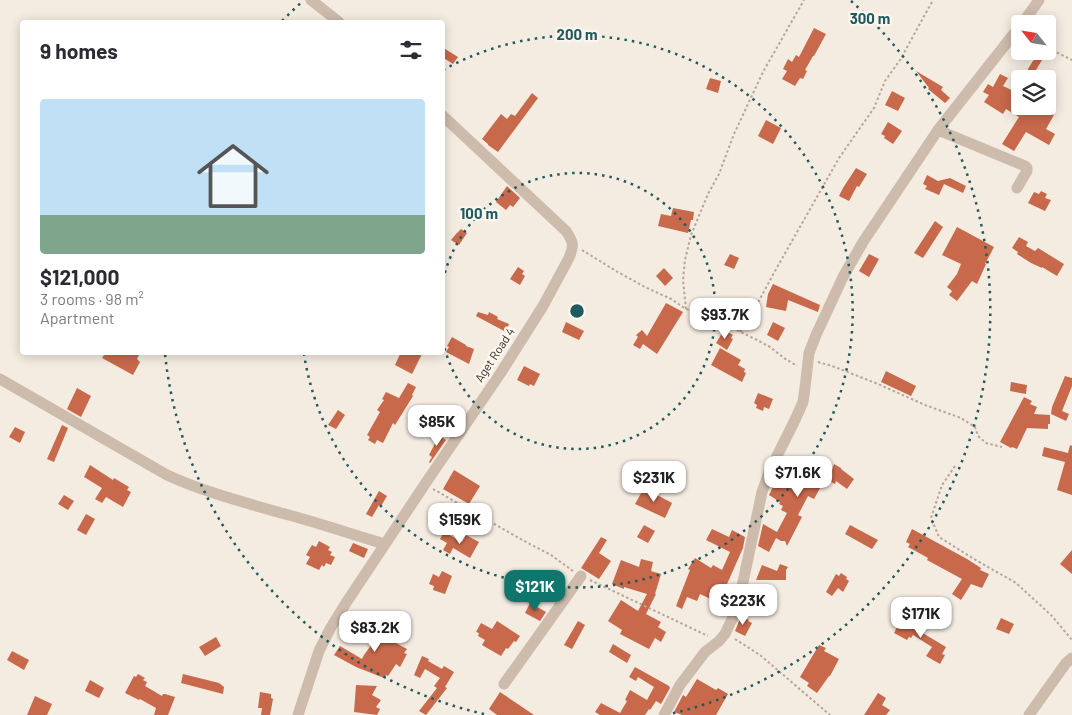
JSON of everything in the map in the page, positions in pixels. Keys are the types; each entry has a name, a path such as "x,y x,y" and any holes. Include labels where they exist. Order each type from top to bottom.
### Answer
{"street":[{"path":"311,0 336,20"},
{"path":"1028,15 1039,0"},
{"path":"664,715 680,686 705,652 722,638 739,601 762,492 770,470 802,402 809,353 844,277 863,242 938,130 1011,38"},
{"path":"445,118 566,232 573,245"},
{"path":"938,130 1025,166 1027,171 1017,188"},
{"name":"Aget Road 4","path":"298,715 319,651 330,629 502,371 538,314 569,258 573,245"},
{"path":"0,380 167,475 188,484 385,544"},
{"path":"504,684 581,576"},
{"path":"1029,715 1066,663 1072,658"}],"path":[{"path":"686,309 685,260 692,235 708,194 719,174 734,134 763,72 804,0"},
{"path":"740,332 748,321 839,158 874,108 885,81 900,60 934,0"},
{"path":"1056,52 1072,60"},
{"path":"573,245 686,309 710,317 770,347 784,358 807,367 816,362 835,366 925,405 961,418 975,428 978,436 986,443 1002,447"},
{"path":"955,466 942,486 930,518 939,536 1016,583 1052,616 1072,640"},
{"path":"425,484 526,542 540,548 581,576 663,616 722,638 743,643 760,655 830,715"}],"building":[{"path":"814,28 826,34 805,70 807,71 803,79 800,78 795,86 782,79 787,71 783,69 788,59 792,62 796,55 799,57"},
{"path":"445,49 458,57 453,64 445,59"},
{"path":"1034,60 1042,60 1036,70 1028,69"},
{"path":"916,71 943,87 941,90 950,98 945,103 928,89"},
{"path":"1000,74 1008,78 1003,86 1011,90 1011,112 1006,109 1003,114 984,102 989,95 983,92 988,84 993,87"},
{"path":"710,78 721,81 718,93 706,89"},
{"path":"892,91 905,98 898,111 885,105"},
{"path":"532,93 538,98 498,152 488,145 482,139 501,114 507,119 511,114 515,116"},
{"path":"1016,115 1054,115 1046,129 1055,134 1049,145 1026,132 1014,151 1002,144 1019,117"},
{"path":"766,120 781,128 773,144 758,136"},
{"path":"888,122 902,131 893,144 881,134"},
{"path":"856,168 867,174 859,187 857,186 849,201 839,196"},
{"path":"927,175 938,181 950,178 966,186 963,193 944,184 939,195 925,189 927,186 923,184"},
{"path":"507,186 520,198 513,207 510,205 506,210 496,202"},
{"path":"1041,191 1047,194 1045,198 1051,200 1045,211 1028,203 1034,192 1039,194"},
{"path":"673,208 694,212 688,233 658,226 661,214 671,216"},
{"path":"935,221 943,227 923,258 914,253"},
{"path":"957,227 994,247 977,284 972,281 957,301 949,295 952,291 947,287 957,274 961,264 942,255"},
{"path":"461,229 467,233 459,245 451,240"},
{"path":"1019,237 1028,242 1026,246 1035,251 1038,248 1064,264 1057,276 1017,254 1018,252 1012,248"},
{"path":"730,254 739,258 734,269 724,265"},
{"path":"869,254 879,259 869,277 859,271"},
{"path":"518,267 524,271 522,274 525,276 520,285 510,279"},
{"path":"664,268 673,278 665,286 656,276"},
{"path":"773,284 820,305 818,312 788,300 786,311 766,307 768,294"},
{"path":"666,303 683,312 657,354 643,344 640,349 633,345 638,337 636,335 642,330 647,336"},
{"path":"478,312 488,315 489,312 498,317 497,319 509,324 506,332 476,316"},
{"path":"566,322 584,331 579,340 562,332"},
{"path":"773,322 785,328 778,341 767,335"},
{"path":"724,330 733,335 727,350 716,343"},
{"path":"452,337 474,349 469,364 446,352"},
{"path":"720,348 741,360 738,365 745,369 744,372 746,373 742,382 711,365"},
{"path":"104,355 139,355 137,359 140,362 133,375 102,358"},
{"path":"400,355 422,355 412,374 395,365"},
{"path":"524,366 540,374 534,386 530,384 529,386 517,380"},
{"path":"886,371 916,386 911,396 881,382"},
{"path":"1065,376 1072,378 1072,386 1062,411 1069,414 1066,421 1051,414"},
{"path":"1011,382 1027,385 1026,394 1010,391"},
{"path":"408,383 416,387 413,396 395,425 393,423 383,443 377,440 375,444 368,440 370,437 367,435 380,412 377,410 384,400 382,399 386,392 399,398"},
{"path":"77,388 91,396 81,417 67,409"},
{"path":"758,393 773,399 769,409 764,407 763,411 756,408 757,405 754,403"},
{"path":"1024,397 1032,401 1030,404 1037,407 1034,414 1050,415 1050,424 1048,424 1048,429 1027,428 1017,449 1011,448 1000,442"},
{"path":"338,410 345,415 336,429 328,425"},
{"path":"62,425 68,428 54,462 47,459"},
{"path":"15,427 25,432 20,443 9,437"},
{"path":"439,436 446,440 430,463 432,457 429,455"},
{"path":"1070,445 1072,446 1072,495 1057,490 1065,462 1042,456 1044,447 1068,453"},
{"path":"817,462 832,470 834,464 854,479 847,489 836,481 835,484 825,479 814,499 808,496 798,515 802,517 787,546 785,541 776,538 769,552 758,546 763,524 777,532 787,513 781,510 783,506 779,504 780,502 769,495 782,464 807,477 813,465 815,466"},
{"path":"90,465 113,480 114,478 129,487 127,490 131,492 123,507 106,497 102,503 95,499 102,488 84,477"},
{"path":"454,470 480,486 469,504 443,489"},
{"path":"644,488 672,503 665,518 635,504"},
{"path":"379,491 387,496 372,517 366,514"},
{"path":"64,495 74,501 68,510 58,504"},
{"path":"86,514 95,519 86,535 77,530"},
{"path":"644,525 655,531 648,543 637,537"},
{"path":"850,525 878,540 872,549 845,534"},
{"path":"712,529 729,537 732,530 745,537 743,548 727,584 729,585 719,603 700,594 697,601 687,597 682,609 676,606 690,570 688,569 695,558 711,568 713,565 722,570 730,552 706,540"},
{"path":"912,529 967,559 981,568 980,570 989,574 982,588 971,584 961,600 952,594 962,579 908,547 910,544 906,542"},
{"path":"444,532 462,542 466,535 479,542 470,558 453,548 450,554 443,550 447,543 440,539"},
{"path":"601,537 607,540 599,553 611,561 599,579 581,568"},
{"path":"319,541 330,547 328,550 332,552 330,555 335,557 331,565 326,563 319,570 306,564 310,557 306,555 312,545 316,547"},
{"path":"353,543 368,549 364,558 349,551"},
{"path":"1072,550 1072,574 1060,564"},
{"path":"641,559 653,562 651,571 661,574 656,594 646,614 661,622 658,627 666,632 661,642 655,638 649,649 620,634 622,630 608,621 621,600 638,611 647,594 624,587 624,589 612,584 621,560 639,567"},
{"path":"780,564 788,567 786,570 786,580 756,580 762,565 777,571"},
{"path":"442,571 452,576 445,594 433,590 434,586 429,584 433,574 439,577"},
{"path":"841,573 849,581 843,592 838,588 832,596 826,592 836,574 839,576"},
{"path":"528,575 540,581 540,585 543,587 537,599 521,591"},
{"path":"530,603 546,612 540,621 525,613"},
{"path":"741,616 752,623 745,636 735,631"},
{"path":"907,616 914,620 912,624 917,627 916,629 946,647 942,654 945,655 940,664 926,656 932,647 913,635 907,640 894,633 901,619 905,621"},
{"path":"353,617 407,649 404,653 407,654 400,667 396,664 388,676 386,675 384,678 356,667 334,655 340,646 362,659 372,644 367,641 370,636 349,624"},
{"path":"1001,618 1014,624 1009,634 996,629"},
{"path":"497,621 520,636 508,649 506,648 501,656 482,645 485,640 478,636 479,633 476,632 481,623 492,629"},
{"path":"578,621 585,625 572,649 564,645"},
{"path":"216,637 221,646 205,656 199,647"},
{"path":"613,644 631,655 627,663 609,652"},
{"path":"819,645 826,648 824,651 839,659 830,676 817,693 807,686 809,683 800,677"},
{"path":"12,651 29,660 24,670 7,660"},
{"path":"422,656 442,669 444,666 454,672 445,687 447,688 426,715 419,711 437,688 434,686 440,678 425,669 420,678 414,675"},
{"path":"635,667 669,686 670,688 661,704 656,701 645,715 600,715 595,712 601,703 620,713 627,701 625,700 630,690 647,700 654,687 638,677 636,681 629,677"},
{"path":"138,674 145,678 143,680 147,682 145,686 162,696 165,694 175,697 168,715 154,715 156,708 125,693 134,676 136,677"},
{"path":"183,674 219,683 224,687 223,694 181,683"},
{"path":"697,679 716,690 718,688 728,694 716,715 682,715 674,712 683,695 686,697"},
{"path":"90,680 104,688 99,698 85,691"},
{"path":"356,685 377,686 372,695 381,700 376,707 380,709 377,715 354,712"},
{"path":"260,692 271,694 273,699 270,715 261,715 262,708 258,708"},
{"path":"500,692 534,715 497,715 489,709"},
{"path":"878,693 886,698 882,705 890,710 886,715 864,715"},
{"path":"35,696 52,704 47,715 27,715"}]}
